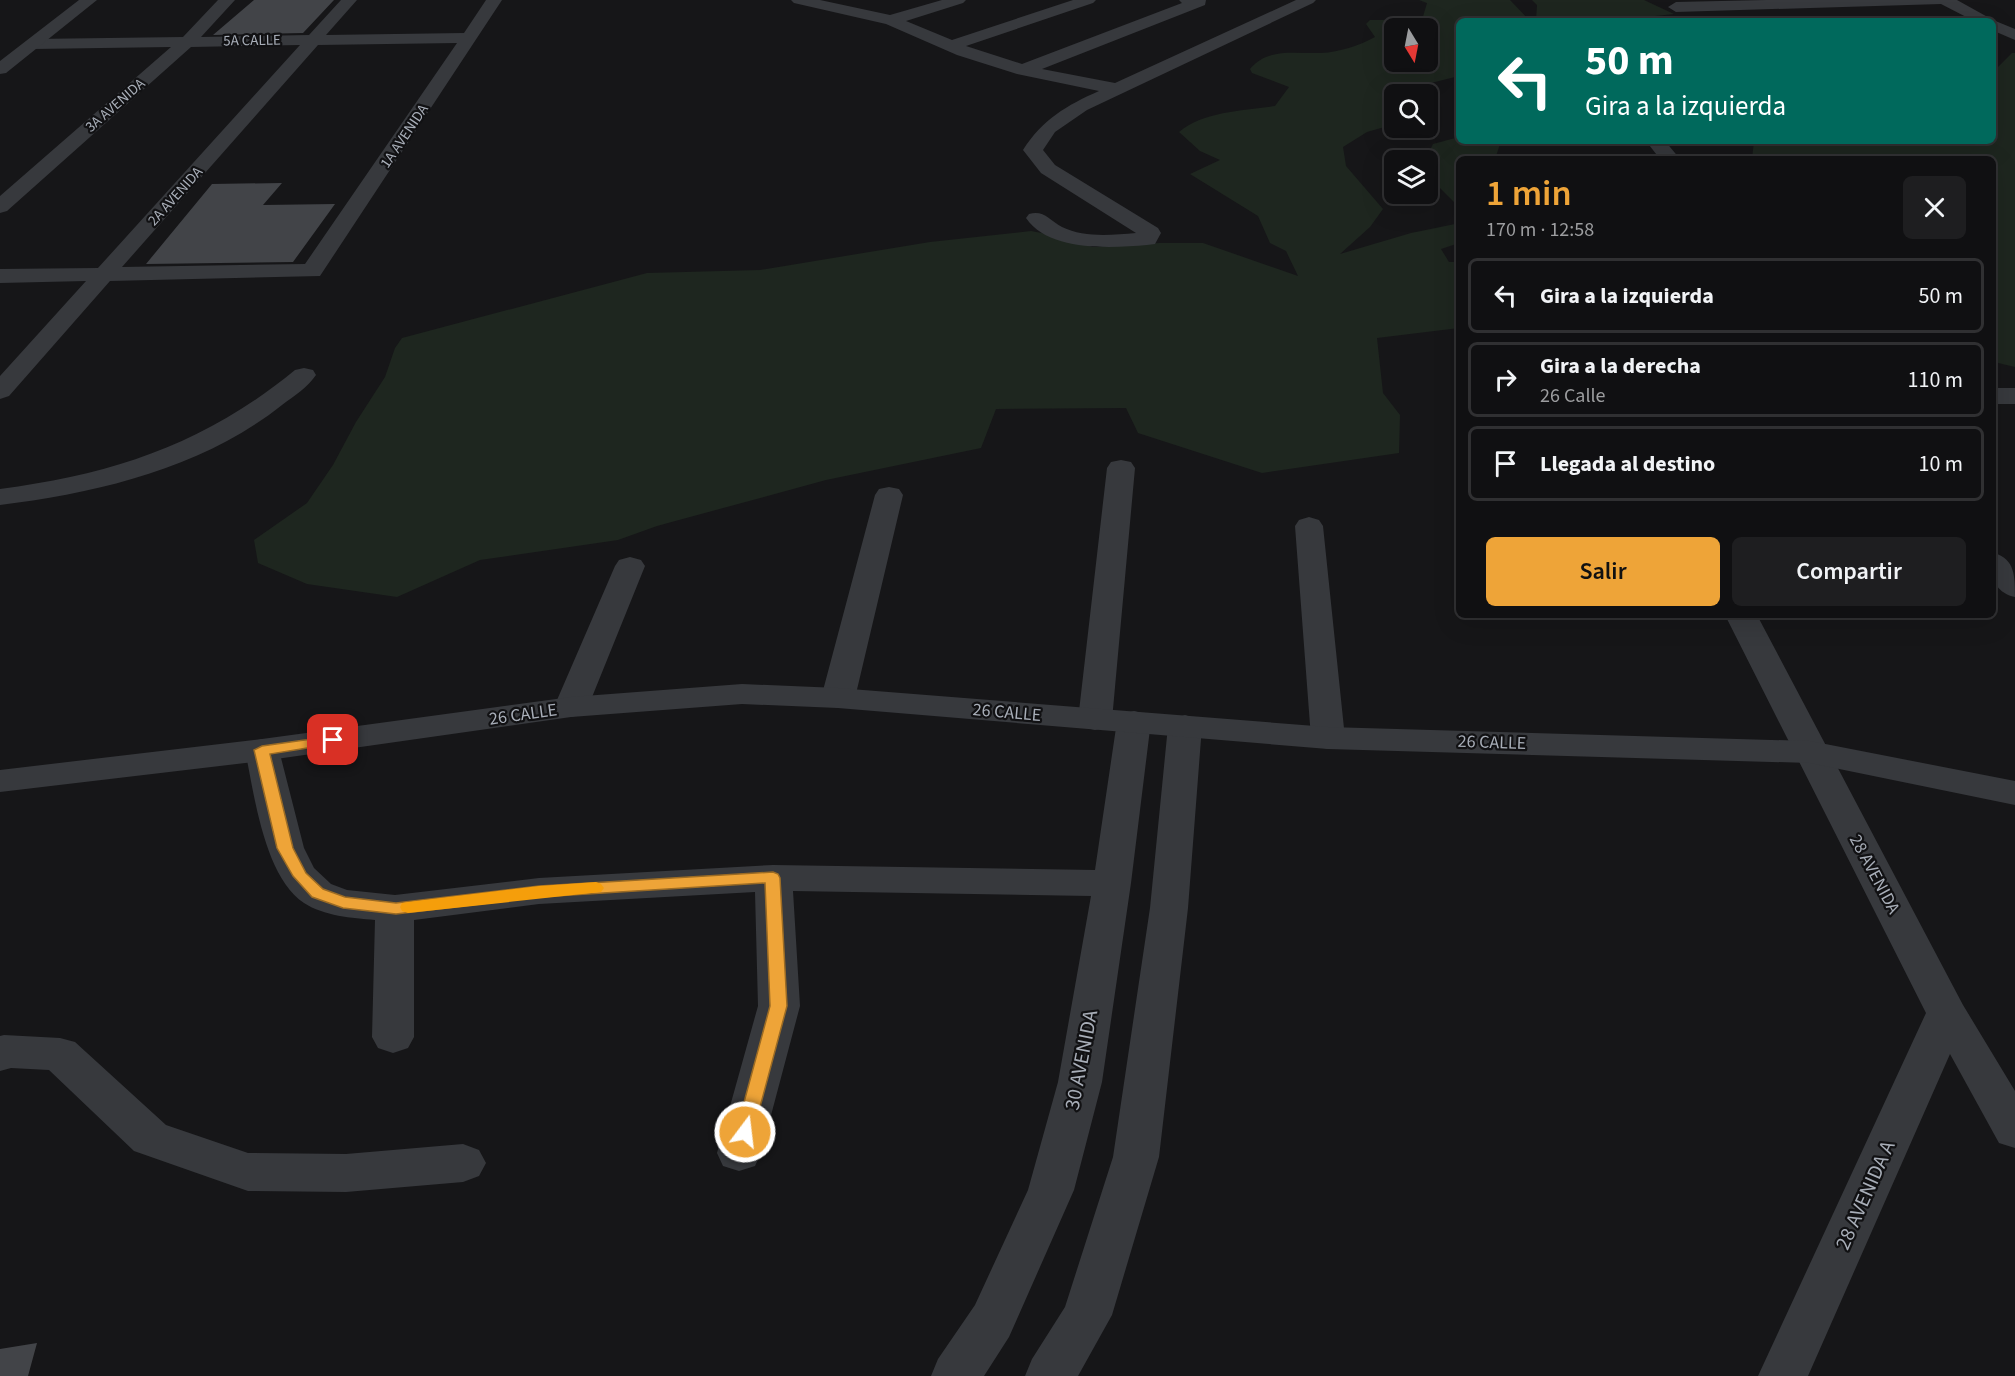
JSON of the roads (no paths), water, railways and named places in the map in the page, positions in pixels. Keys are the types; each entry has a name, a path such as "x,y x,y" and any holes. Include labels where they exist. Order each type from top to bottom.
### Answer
{"street":[{"path":"0,69 89,0"},
{"name":"3A AVENIDA","path":"0,207 188,41 227,0"},
{"name":"2A AVENIDA","path":"0,391 349,0"},
{"name":"1A AVENIDA","path":"104,276 312,272 494,0"},
{"path":"800,0 825,2 891,20 963,51 1023,70 1117,89"},
{"path":"891,20 957,0"},
{"path":"953,45 1088,0"},
{"path":"1023,70 1200,2 1187,0"},
{"path":"1036,218 1055,232 1097,242 1147,239 1150,233 1048,169 1032,150 1039,138 1058,118 1308,0"},
{"path":"1676,7 1940,0"},
{"path":"1945,0 1980,18"},
{"path":"1996,26 2015,35"},
{"name":"5A CALLE","path":"33,44 470,38"},
{"path":"1658,144 1668,156"},
{"path":"0,276 104,276"},
{"path":"0,497 85,483 146,465 208,440 246,419 304,375"},
{"path":"1996,396 2015,396"},
{"name":"30 AVENIDA","path":"956,1376 992,1321 1051,1190 1080,1082 1112,883 1121,468"},
{"path":"838,698 889,495"},
{"path":"1309,526 1328,738"},
{"path":"1996,564 2015,588"},
{"path":"570,707 630,566"},
{"name":"28 AVENIDA","path":"1743,618 1947,1013 2015,1131"},
{"name":"26 CALLE","path":"0,781 262,750 570,707 742,694 838,698 1328,738 1810,752 2015,793"},
{"path":"1050,1376 1087,1315 1136,1157 1169,908 1185,726"},
{"path":"262,750 285,848 300,876 317,893 343,903 396,909 539,891 773,878 1112,883"},
{"path":"740,1153 779,1006 773,878"},
{"path":"393,1037 396,909"},
{"name":"28 AVENIDA A","path":"1783,1376 1947,1013"},
{"path":"0,1055 4,1051 60,1054 150,1138 248,1172 346,1173 464,1163"}]}
